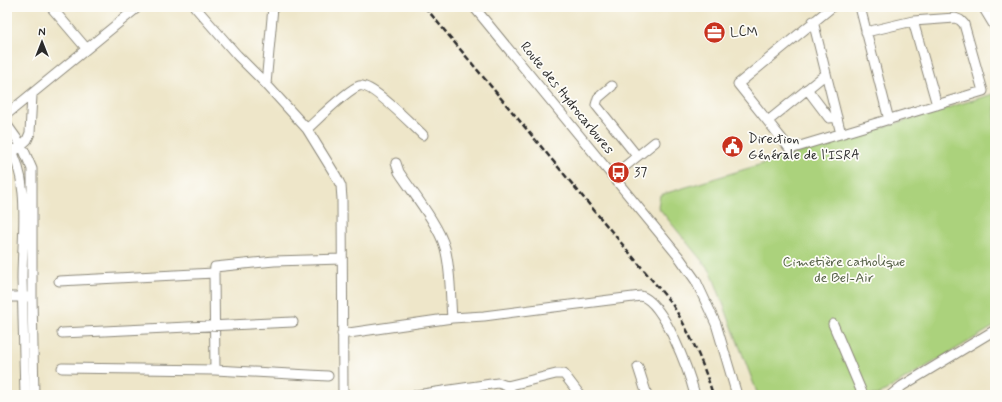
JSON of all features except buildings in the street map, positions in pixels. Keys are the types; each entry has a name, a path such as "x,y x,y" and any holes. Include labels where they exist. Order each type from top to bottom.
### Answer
{"street":[{"path":"51,7 86,48"},
{"path":"7,114 138,7"},
{"path":"195,7 237,55 307,129 341,186 343,395"},
{"path":"266,84 273,7"},
{"name":"Route des Hydrocarbures","path":"474,7 613,176 696,281 716,324 737,395"},
{"path":"832,7 813,21 738,84 790,150 983,91 964,24 960,20 954,18 913,21 866,32"},
{"path":"860,7 889,120"},
{"path":"983,7 995,27"},
{"path":"813,21 841,134"},
{"path":"913,21 937,105"},
{"path":"768,121 826,74"},
{"path":"307,129 334,104 358,86 366,86 423,135"},
{"path":"612,86 598,98 596,105 637,156"},
{"path":"807,89 829,118 837,118"},
{"path":"10,155 28,140 30,133 32,95"},
{"path":"7,125 31,162 34,186 27,297 25,395"},
{"path":"7,141 10,155 19,166 24,188 27,297 34,395"},
{"path":"613,176 655,142"},
{"path":"396,163 399,172 435,227 445,247 449,272 452,318"},
{"path":"215,370 214,269 217,266 342,259"},
{"path":"59,281 214,273"},
{"path":"7,297 27,297"},
{"path":"342,334 452,318 484,316 633,297 645,297 655,305 679,348 695,395"},
{"path":"62,333 293,322"},
{"path":"833,324 862,395"},
{"path":"891,395 902,386 995,330"},
{"path":"638,367 647,395"},
{"path":"62,368 215,370 328,376"},
{"path":"416,395 498,383 507,386 556,374 564,374 580,395"},
{"path":"507,386 513,395"}],"shaded area":[{"path":"7,303 11,303 12,395 7,395"}],"green space":[{"name":"Cimetière catholique de Bel-Air","path":"993,94 995,101 995,326 878,395 758,395 711,272 658,207 660,195"}],"railway":[{"path":"425,7 672,304 696,348 713,395"}],"place":[{"name":"LCM","path":"715,32"},
{"name":"Direction Générale de l'ISRA","path":"732,147"},
{"name":"37","path":"619,172"}]}
